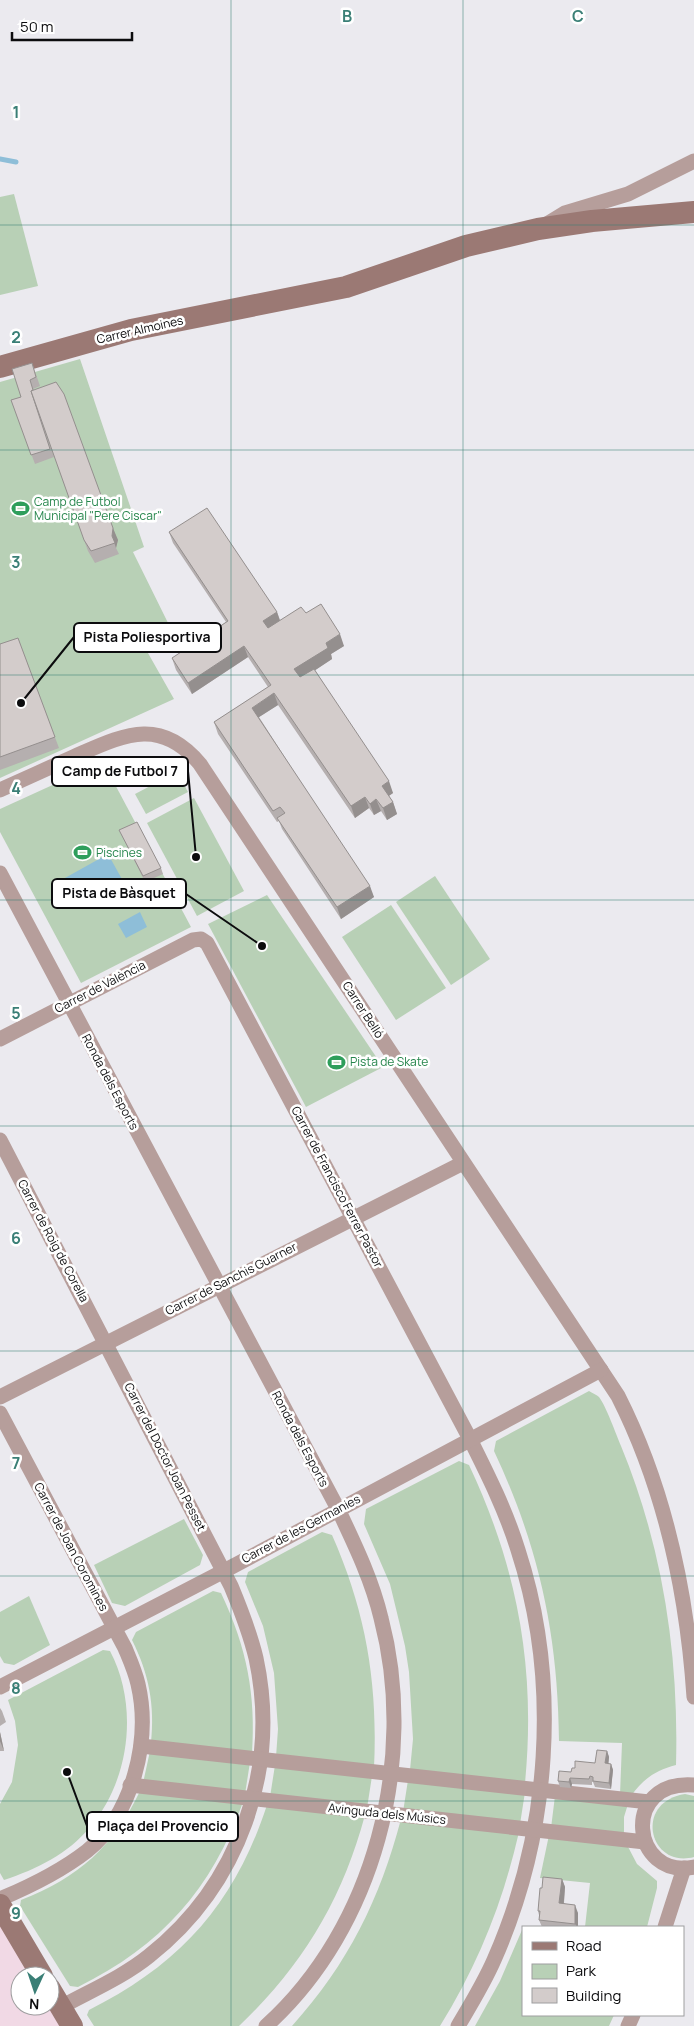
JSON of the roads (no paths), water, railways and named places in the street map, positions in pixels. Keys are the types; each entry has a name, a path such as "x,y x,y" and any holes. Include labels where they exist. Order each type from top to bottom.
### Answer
{"street":[{"path":"538,229 565,213 628,194 694,161"},
{"name":"Carrer Almoines","path":"0,368 132,330 346,287 466,246 538,229 592,221 694,212"},
{"name":"Carrer Belló","path":"0,790 123,736 148,733 163,737 191,754 200,764 618,1396 632,1424 664,1514 685,1604 694,1697"},
{"name":"Ronda dels Esports","path":"0,873 338,1509 367,1572 382,1618 389,1655 394,1711 391,1774 384,1813 368,1870 346,1921 311,1975 293,1998 266,2026"},
{"name":"Carrer de València","path":"0,1038 193,940 200,939"},
{"name":"Carrer de Francisco Ferrer Pastor","path":"200,939 207,944 214,954 470,1439 504,1510 519,1551 532,1600 540,1648 544,1706 544,1749 535,1829 522,1883 494,1959 458,2026"},
{"name":"Carrer de Roig de Corella","path":"0,1140 106,1343"},
{"name":"Carrer de Sanchis Guarner","path":"0,1397 463,1163"},
{"name":"Carrer del Doctor Joan Pesset","path":"61,2007 109,1982 149,1956 185,1924 214,1887 239,1842 253,1799 260,1760 263,1716 256,1657 239,1605 224,1570 106,1343"},
{"name":"Carrer de les Germanies","path":"0,1686 114,1628 601,1370"},
{"name":"Carrer de Joan Coromines","path":"0,1413 134,1669 142,1716 141,1746 130,1785 116,1816 88,1850 42,1881 0,1899"},
{"path":"141,1746 649,1802"},
{"path":"665,1926 689,1868 664,1864 649,1850 644,1842 642,1822 649,1802 662,1790 681,1784 694,1785"},
{"name":"Avinguda dels Músics","path":"130,1785 644,1842"},
{"path":"0,1905 36,1966"}],"water":[{"path":"108,854 123,881 70,909 56,883"},
{"path":"140,912 147,927 126,938 118,924"}],"waterway":[{"path":"0,159 16,162"}],"place":[{"name":"Camp de Futbol Municipal \"Pere Ciscar\"","path":"20,509"},
{"name":"Pista Poliesportiva","path":"21,703"},
{"name":"Piscines","path":"82,853"},
{"name":"Camp de Futbol 7","path":"196,857"},
{"name":"Pista de Bàsquet","path":"262,946"},
{"name":"Pista de Skate","path":"336,1062"},
{"name":"Plaça del Provencio","path":"67,1772"}]}
